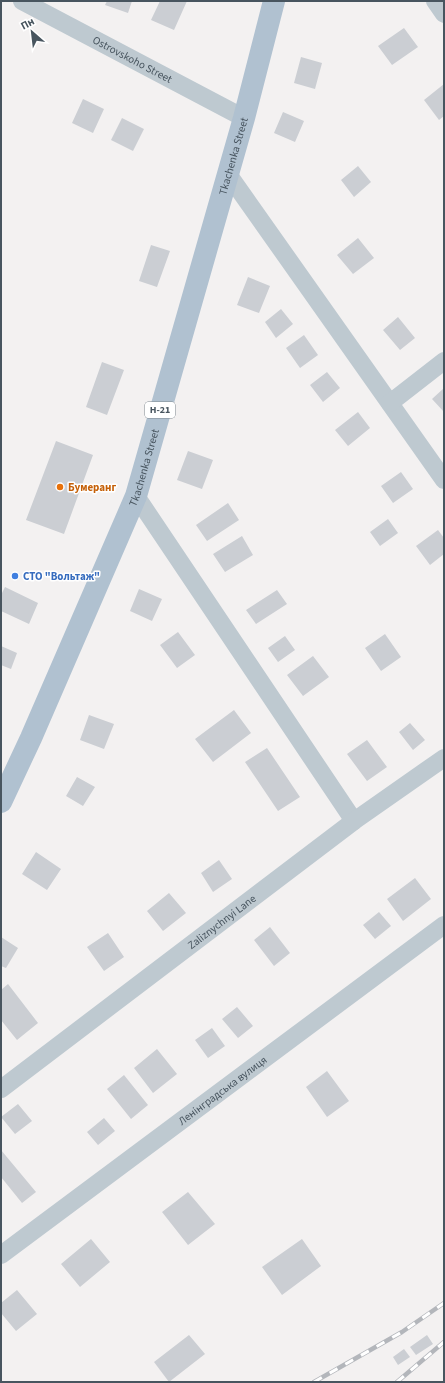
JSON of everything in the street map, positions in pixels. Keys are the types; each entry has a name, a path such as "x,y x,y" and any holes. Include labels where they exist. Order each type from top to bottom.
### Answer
{"main road":[{"name":"Tkachenka Street","path":"1,802 31,738 136,496 244,118 274,1"}],"street":[{"name":"Ostrovskoho Street","path":"22,1 244,118"},
{"path":"435,1 444,14"},
{"path":"228,174 444,480"},
{"path":"390,403 444,361"},
{"path":"136,496 354,821"},
{"name":"Zaliznychnyi Lane","path":"1,1089 354,821 444,758"},
{"name":"Ленінградська вулиця","path":"1,1255 444,925"}],"building":[{"path":"107,1 132,1 128,13 105,5"},
{"path":"160,1 187,1 174,30 151,20"},
{"path":"404,28 418,47 392,65 378,46"},
{"path":"301,57 322,63 315,89 294,83"},
{"path":"444,84 444,116 439,120 424,100"},
{"path":"83,99 104,109 93,133 72,123"},
{"path":"283,112 304,121 295,142 274,133"},
{"path":"122,118 144,129 133,151 111,140"},
{"path":"358,166 371,182 354,197 341,180"},
{"path":"358,238 374,258 353,274 337,255"},
{"path":"151,245 170,251 157,287 139,281"},
{"path":"248,277 270,286 259,313 237,305"},
{"path":"281,309 293,324 276,338 265,322"},
{"path":"398,317 415,338 400,350 383,330"},
{"path":"304,335 318,355 300,368 286,348"},
{"path":"102,362 124,370 107,415 86,407"},
{"path":"327,372 340,388 323,402 310,385"},
{"path":"444,388 444,412 432,399"},
{"path":"358,412 370,428 348,446 335,430"},
{"name":"Бумеранг","path":"56,441 93,455 64,534 26,520"},
{"path":"188,451 213,460 202,489 177,480"},
{"path":"401,472 413,489 393,503 381,486"},
{"path":"228,503 239,520 207,541 196,525"},
{"path":"388,519 398,533 380,546 370,532"},
{"path":"438,530 444,538 444,554 430,565 416,546"},
{"path":"242,536 253,555 225,572 213,554"},
{"path":"5,587 38,603 29,624 1,611 1,595"},
{"path":"139,589 162,599 152,621 130,611"},
{"path":"277,590 287,604 256,624 246,610"},
{"path":"178,632 195,655 177,668 160,645"},
{"path":"385,634 401,657 381,671 365,648"},
{"path":"285,636 295,650 278,662 268,648"},
{"path":"1,646 17,653 11,669 1,665"},
{"path":"313,656 329,677 303,696 287,675"},
{"path":"234,710 251,733 213,762 195,739"},
{"path":"89,715 114,724 104,749 80,740"},
{"path":"410,723 425,740 413,750 399,732"},
{"path":"367,740 387,767 367,781 347,754"},
{"path":"267,748 300,797 278,811 245,762"},
{"path":"77,777 95,787 83,806 66,796"},
{"path":"36,852 61,869 47,890 22,874"},
{"path":"219,860 232,879 213,892 201,873"},
{"path":"415,878 431,899 403,921 387,899"},
{"path":"169,893 186,913 163,931 147,911"},
{"path":"379,912 391,926 375,939 363,925"},
{"path":"270,927 290,953 274,966 254,940"},
{"path":"108,933 124,957 104,971 87,947"},
{"path":"1,937 18,948 6,968 1,966"},
{"path":"8,984 38,1023 17,1040 1,1020 1,990"},
{"path":"237,1007 253,1026 238,1038 222,1019"},
{"path":"212,1028 225,1046 208,1058 195,1040"},
{"path":"157,1049 177,1074 153,1093 134,1068"},
{"path":"327,1071 349,1101 327,1117 306,1087"},
{"path":"124,1075 148,1105 131,1119 107,1089"},
{"path":"18,1104 32,1121 15,1134 1,1117"},
{"path":"104,1118 115,1131 98,1145 87,1132"},
{"path":"1,1150 36,1192 22,1203 1,1177"},
{"path":"188,1192 215,1224 188,1245 162,1212"},
{"path":"91,1239 110,1262 80,1287 61,1264"},
{"path":"302,1239 321,1266 282,1295 262,1267"},
{"path":"17,1290 37,1314 16,1331 1,1313 1,1303"},
{"path":"189,1335 205,1354 169,1382 154,1362"},
{"path":"427,1335 433,1344 416,1355 410,1347"},
{"path":"404,1349 410,1357 398,1365 393,1357"}],"railway":[{"path":"314,1382 402,1332 444,1303"},
{"path":"397,1382 444,1342"}],"place":[{"name":"Бумеранг","path":"60,487"},
{"name":"СТО \"Вольтаж\"","path":"15,576"}]}
